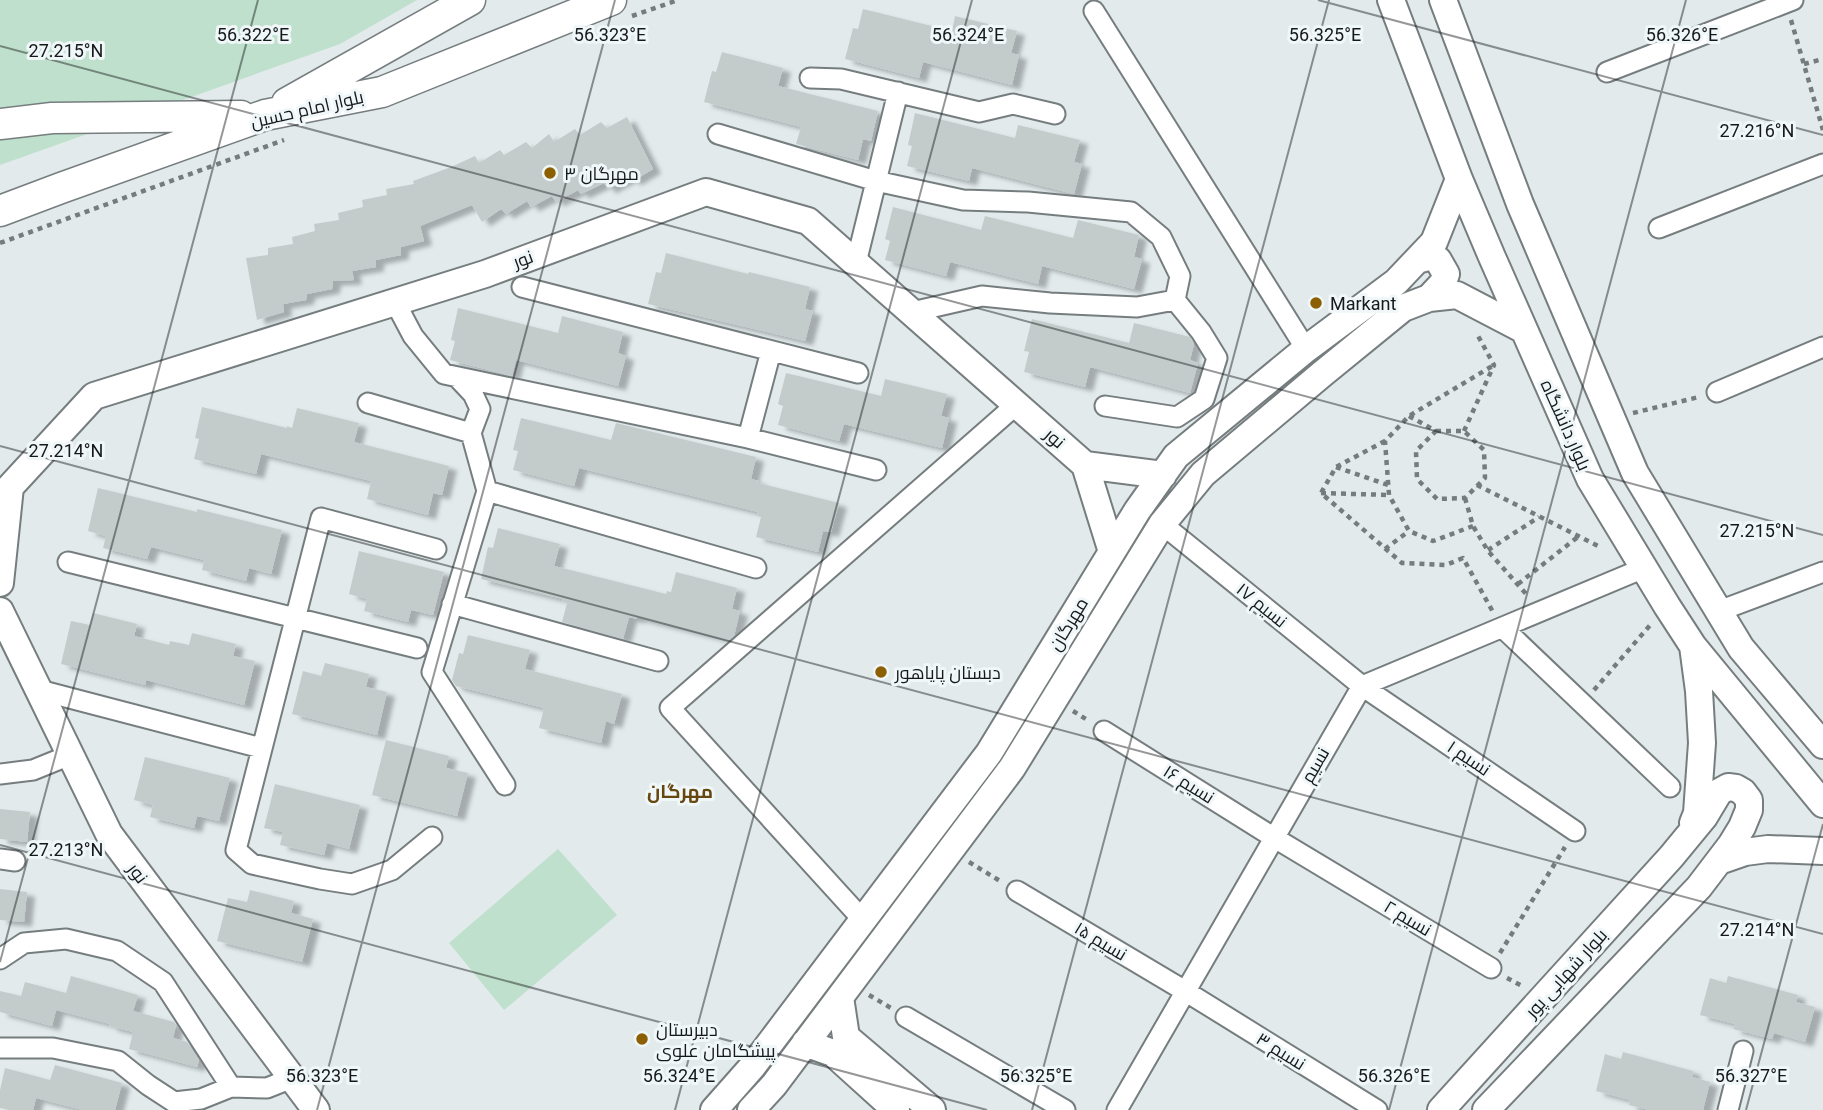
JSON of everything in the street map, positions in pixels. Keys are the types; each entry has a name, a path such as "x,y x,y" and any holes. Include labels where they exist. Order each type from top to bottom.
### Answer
{"main road":[{"path":"0,124 52,118 265,115 470,0"},
{"name":"بلوار امام حسین","path":"0,211 265,115 382,92 611,0"}],"street":[{"name":"بلوار دانشگاه","path":"1391,0 1459,179 1590,479 1693,646 1823,803"},
{"path":"1443,0 1520,204 1635,473 1741,648 1823,745"},
{"path":"1606,72 1789,1"},
{"path":"1094,11 1306,349"},
{"path":"810,78 841,79 979,112 1013,104 1055,114"},
{"path":"856,263 898,92"},
{"path":"718,134 876,181 963,200 1028,202 1130,212 1161,237 1180,276 1175,300"},
{"path":"1659,228 1823,164"},
{"name":"مهرگان","path":"714,1110 752,1067 989,752 1112,552 1176,456 1306,349 1396,282 1434,242 1459,179"},
{"name":"نور","path":"0,583 10,488 94,396 485,274 706,192 808,221 1085,465"},
{"path":"1417,260 1429,257 1438,260 1446,274 1443,283 1429,298"},
{"path":"522,287 858,373"},
{"name":"مهرگان","path":"751,1110 774,1085 1012,768 1162,524 1203,474 1403,308 1429,298 1457,295 1524,330"},
{"path":"912,312 982,296 1050,303 1137,307 1175,300"},
{"path":"1105,406 1177,417 1204,398 1217,358 1201,332 1175,300"},
{"path":"395,302 413,336 443,374 748,438 876,470"},
{"path":"1535,355 1578,340"},
{"path":"1717,392 1823,347"},
{"path":"748,438 771,351"},
{"path":"457,377 473,394 480,409 471,433 487,491 432,672 505,785"},
{"path":"368,404 471,433"},
{"path":"863,920 670,708 1017,404"},
{"path":"1112,552 1085,465 1163,475"},
{"path":"487,491 756,568"},
{"path":"432,836 392,870 352,884 252,864 236,850 321,518 436,549"},
{"name":"نسیم ۱۷","path":"1162,524 1362,686"},
{"path":"68,562 417,648"},
{"path":"1362,686 1644,568"},
{"path":"1719,611 1823,572"},
{"path":"452,604 658,661"},
{"name":"نور","path":"0,611 109,834 315,1110"},
{"path":"1503,628 1670,787"},
{"path":"1064,631 1087,645"},
{"path":"1689,835 1697,813 1702,743 1693,646"},
{"name":"نسیم ۱","path":"1362,686 1575,831"},
{"name":"نسیم","path":"1117,1110 1362,686"},
{"path":"39,691 261,748"},
{"name":"نسیم ۱۶","path":"1104,731 1273,837"},
{"path":"0,774 33,770 70,755"},
{"name":"بلوار شهابی پور","path":"1441,1110 1671,857 1704,817 1719,792 1728,787 1744,792 1749,800 1749,810 1731,845 1699,887 1486,1110"},
{"name":"نسیم ۲","path":"1273,837 1491,968"},
{"path":"1718,861 1745,852 1768,849 1823,851"},
{"name":"نسیم ۱۵","path":"1017,891 1185,991"},
{"path":"0,959 23,943 66,939 117,951 163,982 231,1087"},
{"path":"845,990 846,1037 932,1110"},
{"name":"نسیم ۳","path":"1185,991 1377,1110"},
{"path":"906,1017 1065,1110"},
{"path":"805,1043 833,1054 896,1110"},
{"path":"0,1048 53,1048 118,1061 174,1102 201,1099 231,1087 267,1088 292,1079"},
{"path":"1728,1110 1743,1051"}],"path":[{"path":"1789,1 1823,130"},
{"path":"1804,64 1823,59"},
{"path":"1475,330 1494,365"},
{"path":"1321,493 1336,467 1385,441 1409,416 1494,365"},
{"path":"1464,431 1494,365"},
{"path":"1612,419 1717,392"},
{"path":"1409,416 1436,431 1464,431 1484,450 1485,478 1465,498 1437,499 1417,479 1416,451 1436,431"},
{"path":"1385,441 1389,495 1409,531 1433,541 1473,526"},
{"path":"1336,467 1388,485"},
{"path":"1478,485 1644,568"},
{"path":"1321,493 1389,495"},
{"path":"1321,493 1402,563 1446,565 1463,558 1503,628"},
{"path":"1465,498 1473,526 1488,551 1542,611"},
{"path":"1488,551 1540,517"},
{"path":"1385,549 1409,531"},
{"path":"1518,584 1579,536"},
{"path":"1583,704 1667,606"},
{"path":"1055,699 1104,731"},
{"path":"1542,999 1491,968 1575,831"},
{"path":"950,851 1017,891"},
{"path":"845,990 906,1017"}],"green space":[{"path":"0,0 417,0 340,44 0,165"},
{"path":"558,849 617,915 504,1010 449,943"}],"building":[{"path":"863,9 952,31 955,16 1017,31 1011,53 1019,55 1012,85 923,62 919,78 845,59 853,28 858,29"},
{"path":"722,52 783,68 778,86 878,111 871,141 863,139 858,160 796,144 801,127 704,102 712,71 716,72"},
{"path":"915,113 1015,138 1018,125 1080,140 1074,162 1082,164 1074,194 972,168 969,181 907,166 912,146 908,145"},
{"path":"627,117 653,169 633,181 630,177 608,189 604,183 581,194 578,190 556,202 552,196 531,207 527,201 506,214 501,209 482,222 472,205 420,226 424,241 401,247 401,255 376,260 376,267 352,271 354,280 333,281 332,289 307,294 306,300 283,304 284,312 257,320 246,258 268,255 268,248 293,244 292,237 315,231 314,224 339,220 338,213 363,207 362,200 387,195 386,189 414,184 413,181 475,156 479,163 500,150 504,155 526,142 532,148 549,134 554,142 575,129 580,135 601,122 607,128"},
{"path":"893,207 981,230 985,216 1073,238 1078,220 1139,235 1134,257 1142,259 1134,289 1042,266 1038,284 950,262 946,276 885,260 890,241 885,239"},
{"path":"666,253 810,287 805,309 813,311 805,341 648,304 656,272 661,273"},
{"path":"458,308 558,333 562,316 623,332 618,353 626,356 618,386 516,360 512,376 450,360"},
{"path":"1032,319 1129,343 1134,323 1190,337 1194,344 1190,360 1198,363 1190,393 1090,367 1085,387 1024,372 1029,352 1024,351"},
{"path":"786,373 881,396 885,379 947,394 941,416 949,418 942,448 844,424 839,441 778,425 783,406 778,404"},
{"path":"202,407 287,428 292,428 297,408 359,423 354,442 449,466 442,495 433,493 428,515 367,499 371,481 261,454 256,474 194,459 199,439 195,438"},
{"path":"521,418 611,440 616,423 756,457 751,479 759,481 758,483 839,503 831,532 823,531 818,552 756,537 761,517 757,516 758,512 579,468 574,486 513,470 518,451 513,450"},
{"path":"98,488 282,530 271,574 249,568 246,581 202,570 204,560 151,547 147,559 103,548 106,536 88,531"},
{"path":"498,528 560,544 554,566 666,594 667,591 671,592 676,572 737,588 732,609 740,611 734,636 729,640 629,617 623,639 562,622 567,603 562,602 563,599 481,579 488,547 493,548"},
{"path":"359,551 444,572 433,615 411,610 408,622 364,611 367,599 349,594"},
{"path":"93,613 137,624 134,636 169,645 170,641 189,645 192,633 236,644 233,656 255,661 244,705 146,680 145,685 61,664 71,621 90,625"},
{"path":"468,635 530,650 525,669 622,694 614,724 606,721 601,743 539,728 544,708 456,686 452,680 459,653 463,654"},
{"path":"325,663 369,674 366,687 387,692 377,735 292,714 303,671 321,676"},
{"path":"386,740 449,756 446,768 468,773 457,816 372,795"},
{"path":"145,757 230,778 219,821 197,816 194,828 150,817 153,805 134,800"},
{"path":"275,784 360,805 349,849 327,843 324,855 280,845 283,832 264,828"},
{"path":"0,809 30,812 27,842 0,839"},
{"path":"0,889 27,892 24,922 0,920"},
{"path":"250,890 294,901 291,913 313,919 302,962 217,941 228,898 247,902"},
{"path":"71,976 138,995 133,1011 174,1022 176,1025 173,1038 187,1042 199,1060 197,1067 129,1049 133,1032 109,1026 110,1024 56,1010 52,1026 0,1012 0,991 21,996 25,982 66,993"},
{"path":"1728,976 1798,995 1796,1002 1815,1007 1805,1042 1774,1033 1772,1039 1733,1029 1735,1024 1700,1015 1710,978 1726,983"},
{"path":"1623,1052 1693,1071 1692,1077 1710,1082 1703,1110 1649,1110 1629,1105 1630,1100 1596,1091 1605,1054 1621,1059"},
{"path":"55,1065 122,1083 115,1110 83,1110 36,1098 33,1110 0,1108 0,1090 5,1068 50,1080"}],"place":[{"name":"مهرگان ۳","path":"550,173"},
{"name":"Markant","path":"1316,303"},
{"name":"دبستان پایاهور","path":"881,672"},
{"name":"دبیرستان پیشگامان علوی","path":"642,1039"}],"district":[{"name":"مهرگان","path":"680,791"}]}
